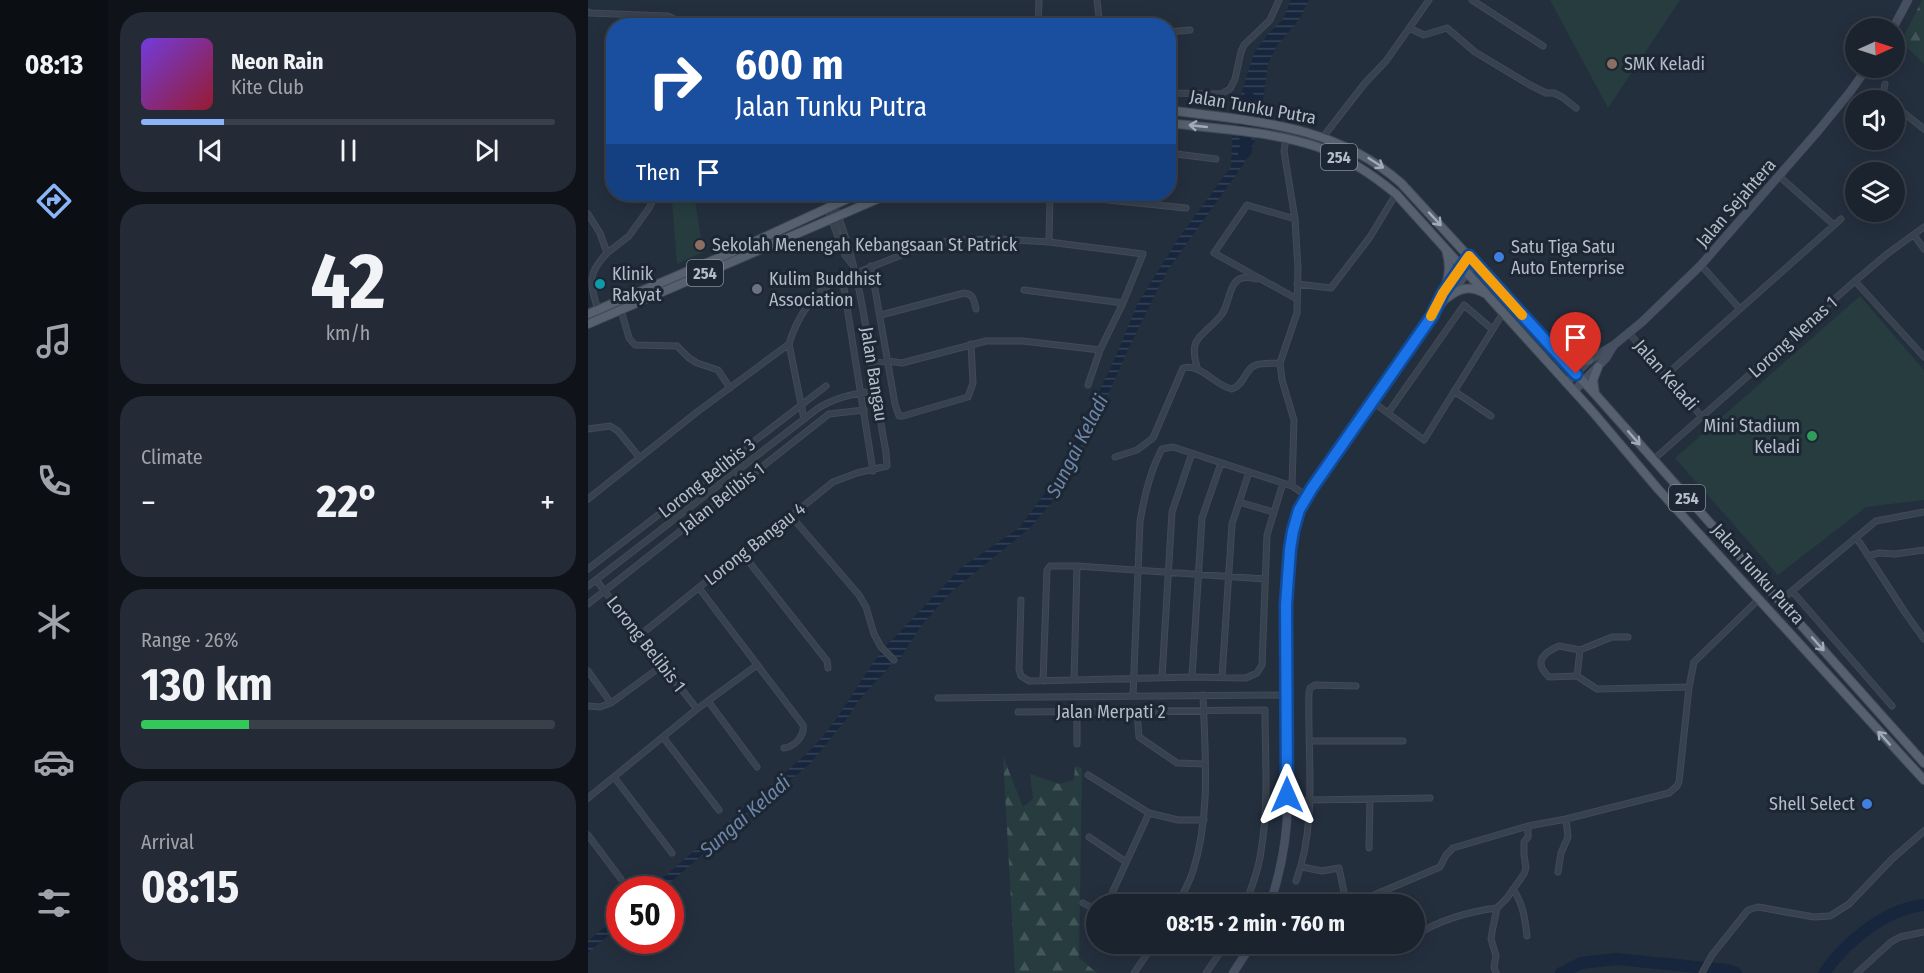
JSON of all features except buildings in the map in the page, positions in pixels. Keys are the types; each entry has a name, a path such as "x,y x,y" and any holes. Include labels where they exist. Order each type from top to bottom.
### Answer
{"main road":[{"path":"1898,18 1908,0"},
{"name":"Jalan Sejahtera","path":"1566,383 1590,360 1629,333 1701,265 1779,176 1860,78"},
{"name":"Jalan Tunku Putra","path":"1176,111 1263,122 1296,129 1323,137 1365,156 1388,171 1595,394 1924,763"},
{"name":"Jalan Tunku Putra","path":"1176,124 1260,134 1318,147 1376,177 1396,194 1574,391 1658,489 1924,780"},
{"name":"254","path":"588,314 730,253 842,201"},
{"name":"254","path":"588,324 872,201"},
{"path":"1436,237 1446,251 1450,267 1445,295"},
{"path":"1273,894 1285,842 1287,802 1286,605 1290,549 1299,510 1445,295 1472,260"},
{"path":"1445,295 1466,288 1477,289 1486,294"},
{"name":"Jalan Sejahtera","path":"1574,391 1598,367 1614,345"},
{"path":"1558,354 1569,362 1583,363 1590,360"},
{"path":"1595,394 1593,380 1598,367"},
{"path":"1757,596 1770,601 1780,601 1779,612 1783,625"},
{"path":"1233,973 1245,954"}],"street":[{"path":"1038,18 1039,0"},
{"path":"1096,0 1099,18"},
{"path":"1176,93 1221,94 1230,89 1244,45 1270,20 1279,0"},
{"path":"1323,137 1386,60 1429,0"},
{"path":"1472,0 1543,46"},
{"path":"588,12 672,18"},
{"path":"1409,28 1424,35 1447,28 1476,52 1530,85 1546,93 1554,93 1562,97 1576,108"},
{"path":"1176,31 1190,30"},
{"path":"1884,90 1885,84"},
{"path":"1905,114 1924,129"},
{"path":"1286,139 1284,151 1295,219 1298,284 1297,313 1280,363 1282,380 1294,420 1292,486"},
{"path":"1176,154 1216,159"},
{"path":"1779,176 1834,225"},
{"path":"1298,284 1331,288 1370,237 1396,194"},
{"path":"598,310 589,279 589,270 593,263 629,236 652,201"},
{"path":"1050,201 1050,242"},
{"path":"1123,201 1186,207"},
{"path":"1295,219 1247,205 1214,253 1297,299"},
{"path":"831,206 839,229"},
{"path":"839,229 848,211"},
{"path":"588,214 600,233 607,253"},
{"path":"1666,375 1841,219"},
{"path":"822,223 839,229"},
{"name":"Lorong Nenas 1","path":"1653,460 1887,254 1924,227"},
{"name":"Jalan Bangau","path":"839,229 845,255 856,273 888,464 876,470"},
{"path":"1914,235 1923,245"},
{"path":"856,273 919,248 953,240 998,239 1050,242 1143,254 1124,303 1100,350 1089,385"},
{"path":"1701,265 1740,309"},
{"path":"871,266 899,416 968,397 973,383 971,344"},
{"path":"1198,370 1195,354 1197,339 1223,312 1236,282 1243,278 1258,279"},
{"path":"804,419 789,344 792,332 812,300 831,283 839,280 843,282 876,470"},
{"path":"1856,281 1924,357"},
{"path":"1024,290 1124,303"},
{"path":"881,315 964,293 969,293 974,298 976,309"},
{"path":"1388,413 1464,305 1492,329"},
{"path":"621,310 629,338 635,345 677,346 688,358 718,369 730,388"},
{"path":"1373,402 1424,440 1503,313"},
{"name":"Jalan Keladi","path":"1629,333 1702,417"},
{"path":"872,363 888,361 902,363 986,341 1023,341 1100,350"},
{"path":"588,499 639,457 789,344"},
{"path":"1116,457 1137,450 1153,438 1183,368 1195,354"},
{"path":"1183,368 1198,370 1232,389 1239,385 1252,367 1258,364 1280,363"},
{"name":"Lorong Belibis 3","path":"588,569 826,386"},
{"path":"1454,390 1491,416"},
{"path":"588,586 825,403 861,392 876,391"},
{"name":"Jalan Belibis 1","path":"588,604 829,414 864,410"},
{"path":"588,429 610,426 618,431 639,457"},
{"path":"1133,696 1140,522 1143,503 1156,460 1162,449 1173,447 1192,453 1292,486 1307,496"},
{"path":"1162,677 1172,512 1192,453"},
{"path":"1192,677 1202,518 1221,463"},
{"name":"Lorong Bangau 4","path":"639,636 838,479 876,470"},
{"path":"1222,678 1232,524 1250,472"},
{"path":"1021,600 1019,669 1021,676 1029,681 1162,677 1246,678 1257,673 1262,665 1267,535 1282,483"},
{"path":"1239,502 1273,512"},
{"path":"1780,601 1876,520 1924,512"},
{"path":"791,516 859,595 866,608 874,634 881,647 894,660"},
{"path":"1856,537 1924,639"},
{"path":"1868,556 1879,552 1895,554 1924,550"},
{"path":"742,553 828,661 828,668"},
{"path":"1043,681 1047,570 1054,565 1265,579"},
{"path":"1074,680 1077,566"},
{"name":"Lorong Belibis 1","path":"596,580 697,709"},
{"path":"699,588 803,725 804,733 801,737 789,747 784,748"},
{"path":"1792,591 1892,706"},
{"path":"1302,867 1323,871 1339,867 1345,897 1348,900 1360,900 1440,867 1446,855 1453,848 1528,826 1566,819 1669,793 1677,786 1694,662 1757,596"},
{"path":"1628,637 1612,637 1580,650 1559,646 1542,657 1540,662 1542,670 1549,677 1578,676 1597,689 1689,687"},
{"path":"1578,676 1580,650"},
{"name":"Lorong Belibis 1","path":"588,798 697,709 757,664"},
{"path":"588,705 600,707 611,703 663,665"},
{"path":"588,671 611,703"},
{"path":"1296,881 1302,867 1310,800 1308,704 1310,688 1315,685 1356,686"},
{"path":"938,698 1286,694"},
{"path":"1182,894 1192,873 1204,820 1206,793 1203,695"},
{"path":"708,701 757,767"},
{"name":"Jalan Merpati 2","path":"1018,712 1265,710 1262,851 1249,894"},
{"path":"1077,712 1077,744"},
{"path":"1137,712 1139,736 1177,763 1205,764"},
{"path":"663,737 719,810"},
{"path":"1309,741 1403,741"},
{"path":"1088,775 1149,813 1178,820 1204,820"},
{"path":"614,777 672,854"},
{"path":"1287,802 1430,798"},
{"path":"1369,848 1370,800"},
{"path":"1112,894 1149,813"},
{"path":"1558,872 1561,853 1568,837 1566,819"},
{"path":"1496,973 1494,967 1496,956 1491,939 1497,908 1524,874 1526,868 1524,842 1528,837 1528,826"},
{"path":"1702,973 1712,956 1748,910 1758,907 1814,917 1837,913 1924,831"},
{"path":"588,835 619,876"},
{"path":"1089,837 1126,862"},
{"path":"1513,889 1525,913 1527,936"},
{"path":"1425,928 1482,910 1497,908"},
{"path":"1857,973 1891,942 1900,937 1924,932"},
{"path":"1134,973 1146,954"},
{"path":"1206,973 1219,954"}],"green space":[{"name":"SMK Keladi","path":"1550,0 1680,0 1608,108"},
{"path":"1924,0 1924,64 1905,46 1905,34"},
{"path":"672,201 695,201 703,252 677,264"},
{"name":"Mini Stadium Keladi","path":"1860,296 1924,370 1924,500 1866,507 1778,575 1675,458"},
{"path":"1003,756 1023,807 1033,799 1030,774 1059,784 1074,780 1075,766 1082,768 1079,958 1097,973 1015,973"}],"water":[{"path":"1291,0 1309,0 1300,18 1276,47 1268,64 1261,114 1236,110 1254,53 1283,19"},
{"path":"1232,136 1256,139 1243,165 1167,271 1130,345 1094,426 1059,494 1030,528 951,592 921,626 899,660 886,646 961,568 1020,527 1058,475 1112,365 1138,303 1178,239 1231,167"},
{"path":"881,652 892,664 858,701 849,716 810,764 678,876 665,876 815,745 841,713"},
{"path":"606,926 606,937 588,953 588,941"}],"waterway":[{"name":"Sungai Keladi","path":"1244,153 1246,151 1244,105 1249,98"},
{"path":"1824,973 1843,950 1881,920 1909,908 1924,905"},
{"path":"1561,973 1581,963 1616,959 1727,970 1736,973"}],"slow traffic":[{"path":"1431,316 1443,293 1469,256 1522,315"}],"place":[{"name":"SMK Keladi","path":"1612,64"},
{"name":"Sekolah Menengah Kebangsaan St Patrick","path":"700,245"},
{"name":"Satu Tiga Satu Auto Enterprise","path":"1499,257"},
{"name":"Klinik Rakyat","path":"600,284"},
{"name":"Kulim Buddhist Association","path":"757,289"},
{"name":"Mini Stadium Keladi","path":"1812,436"},
{"name":"Shell Select","path":"1867,804"}],"route":[{"path":"1287,795 1286,605 1290,549 1299,510 1432,316 1443,293 1469,256 1576,374"}]}
